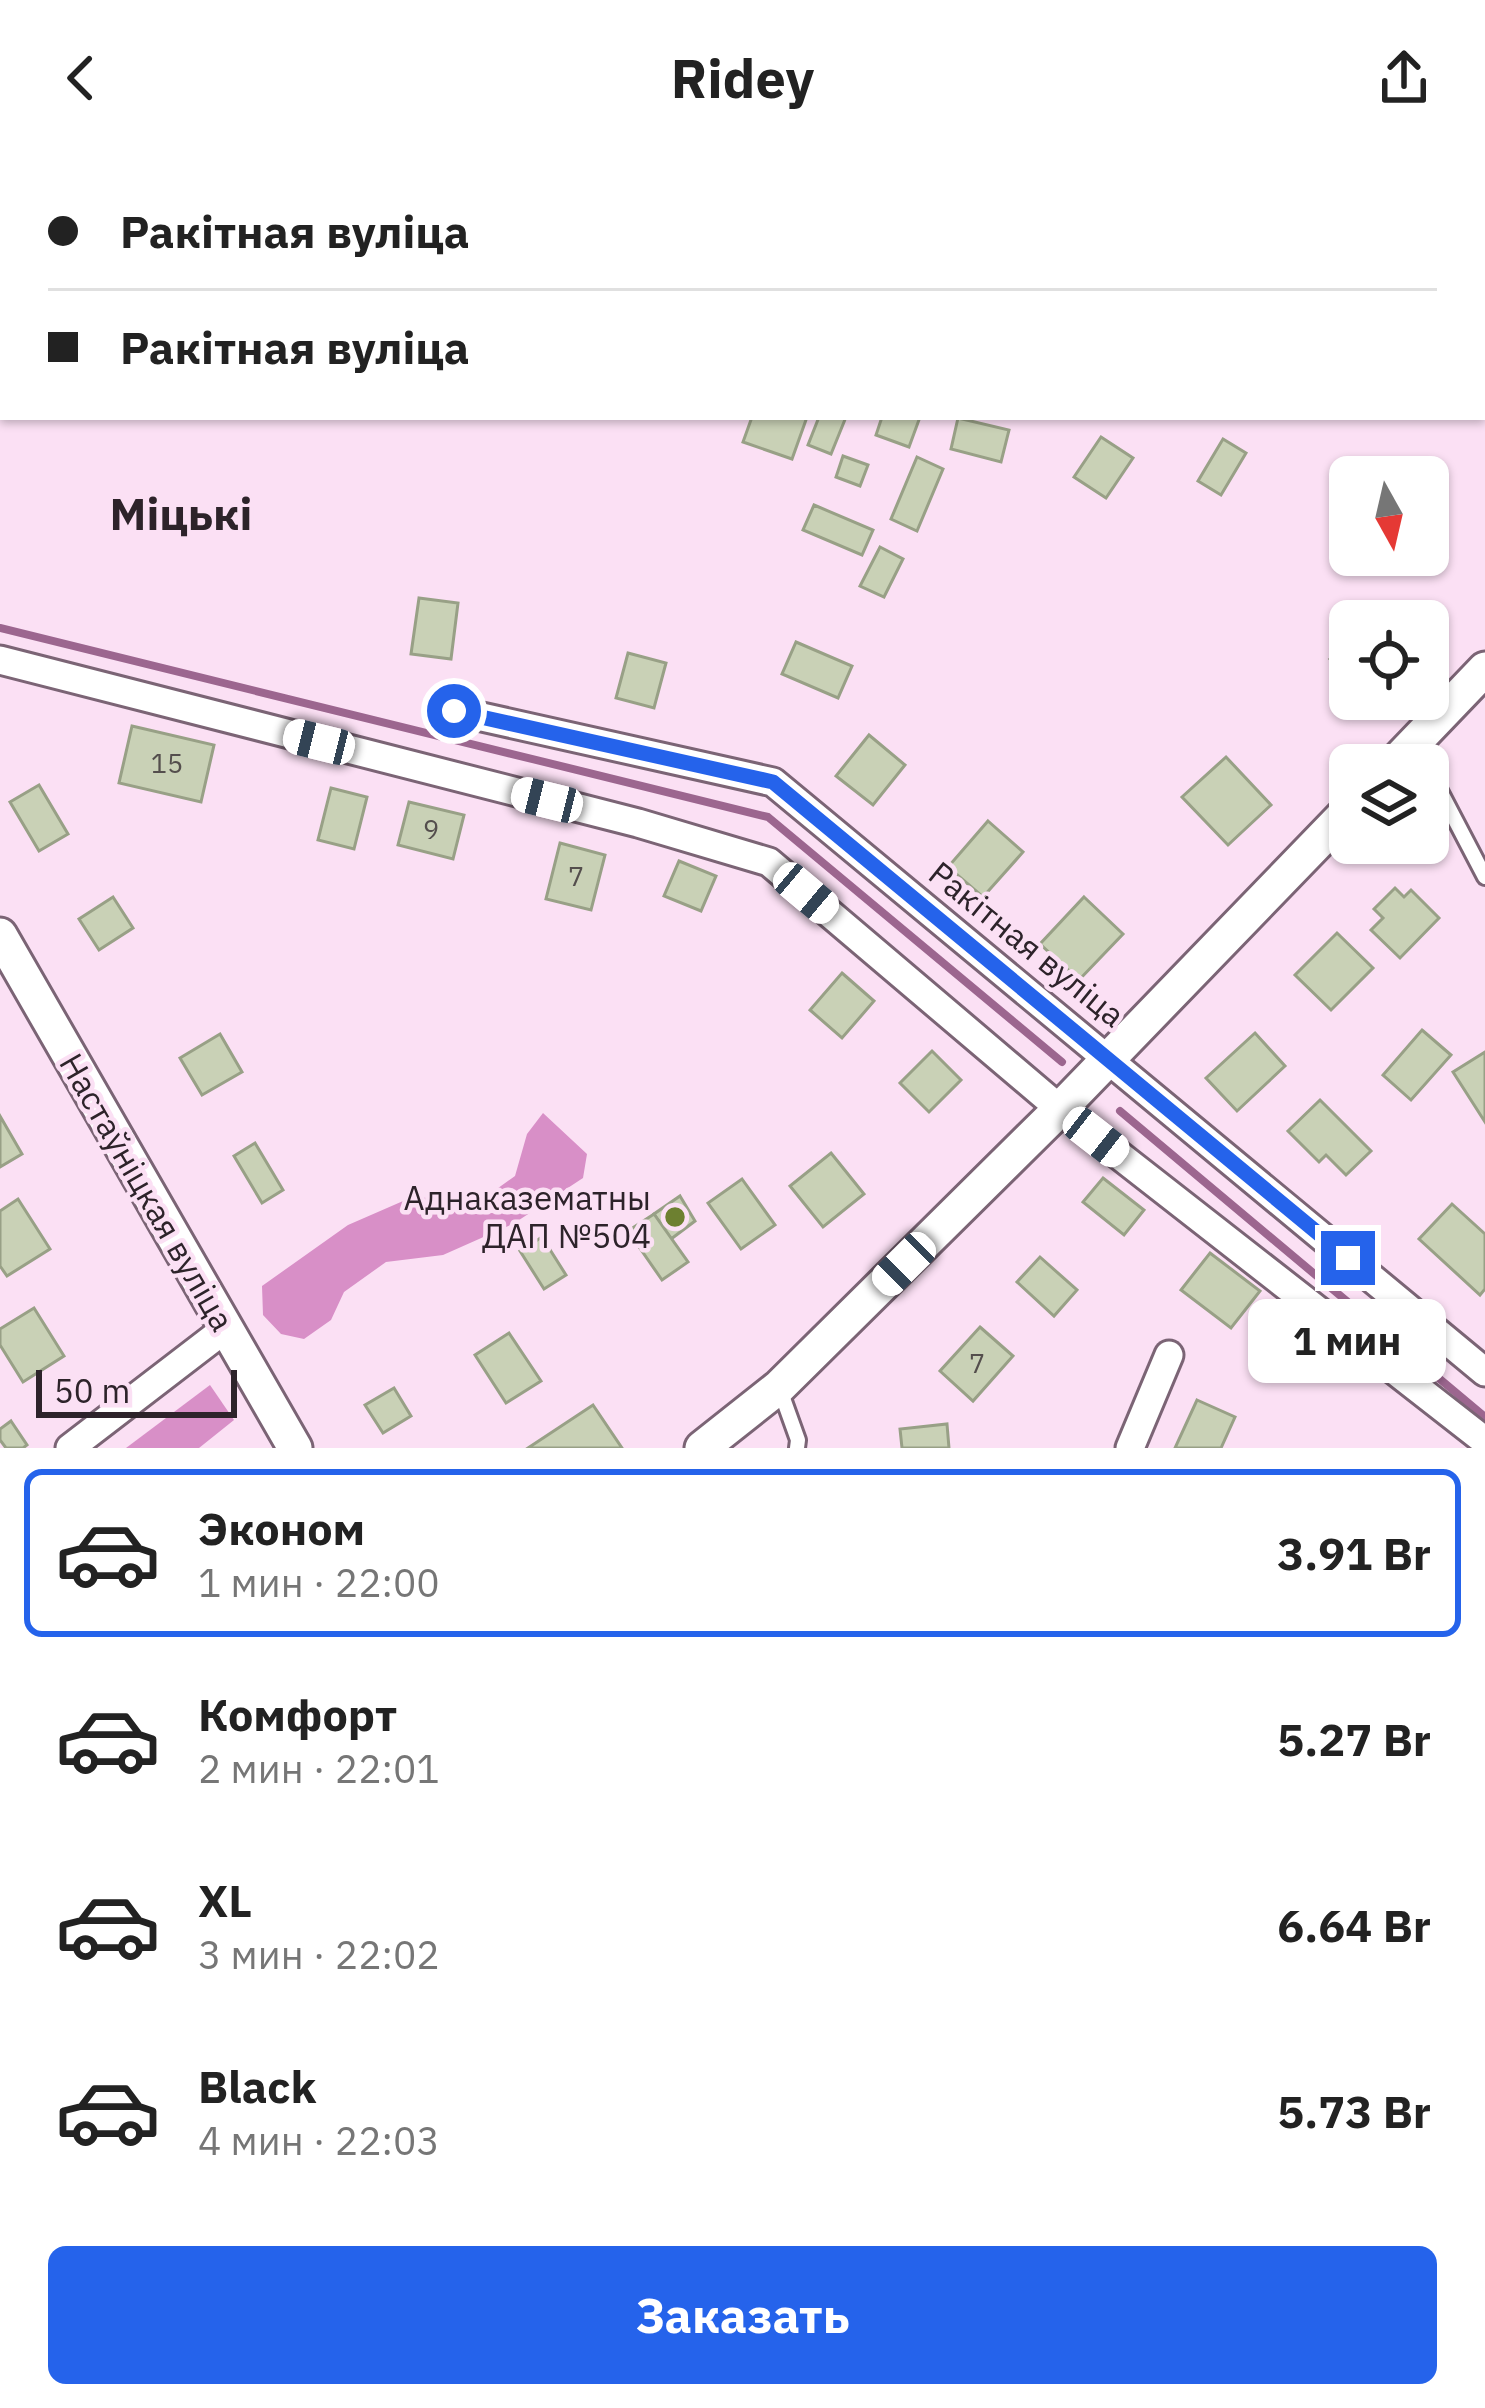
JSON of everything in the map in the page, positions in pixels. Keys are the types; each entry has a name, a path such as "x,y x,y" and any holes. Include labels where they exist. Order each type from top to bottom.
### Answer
{"street":[{"path":"0,660 638,823 770,862 1060,1109 1485,1441"},
{"path":"1428,744 1485,669"},
{"name":"Ракітная вуліца","path":"454,711 773,782 1485,1372"},
{"path":"703,1448 779,1387 1060,1109 1329,831"},
{"name":"Настаўніцкая вуліца","path":"0,935 296,1448"},
{"path":"70,1448 226,1329"},
{"path":"1130,1448 1169,1355"}],"lane":[{"path":"1449,816 1485,877"},
{"path":"779,1387 796,1448"}],"shaded area":[{"path":"543,1113 587,1154 583,1178 513,1224 443,1255 386,1262 344,1292 331,1320 304,1339 281,1334 263,1315 262,1286 348,1225 410,1198 487,1196 515,1176 527,1134"},
{"path":"210,1385 234,1420 199,1448 126,1448"}],"building":[{"path":"751,420 806,420 792,459 743,442"},
{"path":"818,420 845,420 831,454 808,445"},
{"path":"881,420 919,420 909,447 876,435"},
{"path":"958,420 1009,430 1001,462 951,449"},
{"path":"1101,437 1133,458 1106,498 1074,477"},
{"path":"1223,439 1246,453 1221,495 1198,481"},
{"path":"843,456 868,465 860,486 836,477"},
{"path":"917,457 943,469 917,531 891,519"},
{"path":"814,505 873,530 862,555 803,530"},
{"path":"880,547 903,559 884,597 860,586"},
{"path":"419,598 458,603 451,659 411,654"},
{"path":"796,642 852,666 838,698 782,674"},
{"path":"628,653 666,663 654,708 616,698"},
{"path":"132,726 214,745 201,802 119,783"},
{"path":"869,735 905,765 873,805 836,776"},
{"path":"1226,757 1271,805 1228,845 1182,797"},
{"path":"39,785 68,834 39,851 10,802"},
{"path":"331,788 367,797 354,849 318,840"},
{"path":"409,802 464,815 453,859 398,845"},
{"path":"988,821 1023,852 983,897 948,867"},
{"path":"560,843 605,855 591,910 546,899"},
{"path":"679,861 716,876 701,911 664,896"},
{"path":"1395,888 1404,897 1411,890 1439,918 1400,958 1371,930 1383,918 1374,909"},
{"path":"113,897 133,928 99,950 79,919"},
{"path":"1084,897 1123,934 1079,980 1040,944"},
{"path":"1337,933 1373,968 1331,1010 1295,975"},
{"path":"842,973 874,1001 842,1038 810,1010"},
{"path":"1422,1030 1451,1055 1411,1100 1383,1075"},
{"path":"1255,1033 1285,1066 1237,1111 1206,1078"},
{"path":"220,1034 242,1072 202,1095 180,1058"},
{"path":"932,1051 961,1080 929,1112 900,1083"},
{"path":"1485,1052 1485,1122 1453,1072"},
{"path":"1320,1100 1371,1151 1346,1175 1326,1155 1319,1162 1288,1131"},
{"path":"0,1116 22,1154 0,1167"},
{"path":"255,1143 283,1190 262,1203 234,1156"},
{"path":"831,1153 864,1194 823,1227 790,1186"},
{"path":"1103,1178 1144,1210 1124,1235 1083,1202"},
{"path":"742,1179 775,1225 741,1249 708,1203"},
{"name":"Аднаказематны ДАП №504","path":"680,1196 695,1221 671,1239 654,1214"},
{"path":"18,1199 50,1249 7,1276 0,1266 0,1211"},
{"path":"1452,1204 1485,1234 1485,1289 1480,1295 1419,1239"},
{"path":"654,1214 688,1262 662,1280 628,1231"},
{"path":"542,1237 566,1275 544,1289 520,1251"},
{"path":"1210,1253 1260,1291 1231,1328 1181,1290"},
{"path":"1040,1257 1077,1290 1054,1316 1017,1282"},
{"path":"34,1308 64,1356 23,1382 0,1345 0,1329"},
{"path":"980,1327 1013,1356 973,1401 940,1371"},
{"path":"509,1333 541,1381 506,1403 475,1355"},
{"path":"394,1388 411,1416 383,1433 365,1405"},
{"path":"1197,1400 1235,1417 1221,1448 1175,1448"},
{"path":"593,1405 622,1448 528,1448"},
{"path":"11,1421 27,1445 23,1448 6,1448 0,1440 0,1429"},
{"path":"947,1424 949,1448 902,1448 900,1429"}],"waterway":[{"path":"0,628 768,817 1062,1062"},
{"path":"1120,1111 1485,1417"}],"place":[{"name":"Аднаказематны ДАП №504","path":"675,1217"}],"district":[{"name":"Міцькі","path":"181,514"}],"route":[{"path":"454,711 773,782 1348,1258"}]}
